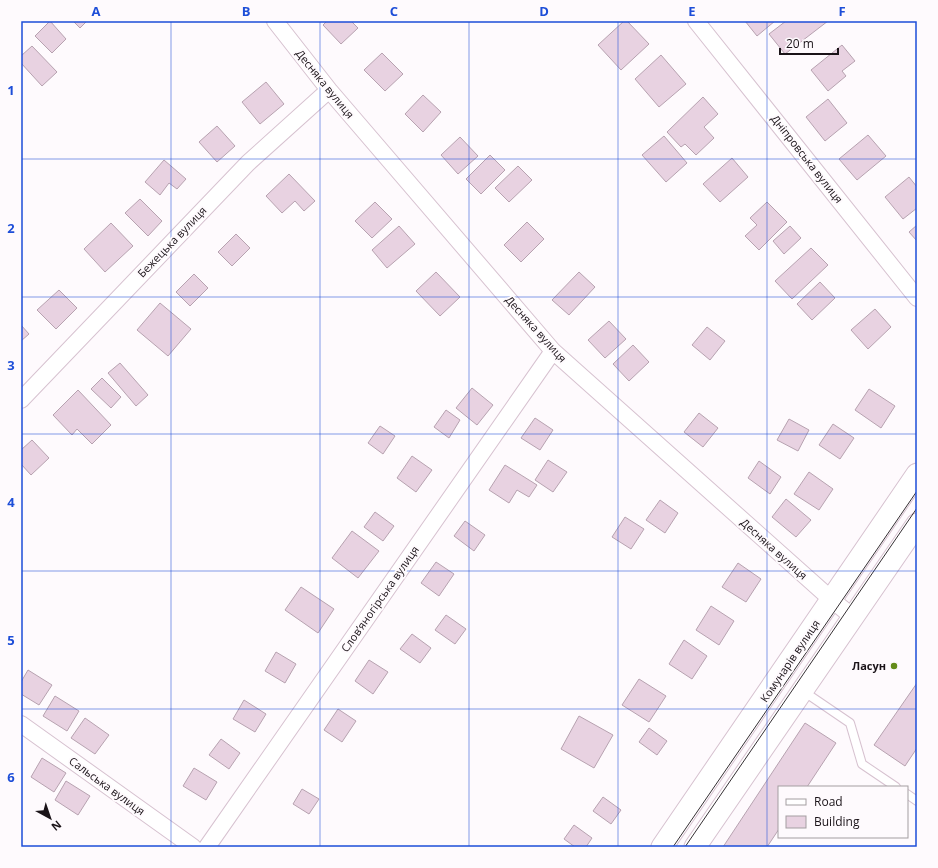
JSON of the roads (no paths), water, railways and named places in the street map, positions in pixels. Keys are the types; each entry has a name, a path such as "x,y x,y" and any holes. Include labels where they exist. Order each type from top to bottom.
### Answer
{"street":[{"name":"Десняка вулиця","path":"275,21 329,90 553,351 853,618"},
{"name":"Дніпровська вулиця","path":"696,21 917,298"},
{"name":"Бежецька вулиця","path":"21,400 248,163 329,90"},
{"name":"Слов’яногірська вулиця","path":"207,847 553,351"},
{"name":"Комунарів вулиця","path":"662,847 917,474"},
{"path":"695,847 917,524"},
{"name":"Сальська вулиця","path":"21,724 193,847"}],"lane":[{"path":"802,691 850,723 862,764 895,786"},
{"path":"908,795 917,801"}],"tram line":[{"path":"673,847 917,491"},
{"path":"685,847 917,508"}],"place":[{"name":"Ласун","path":"894,666"}]}
